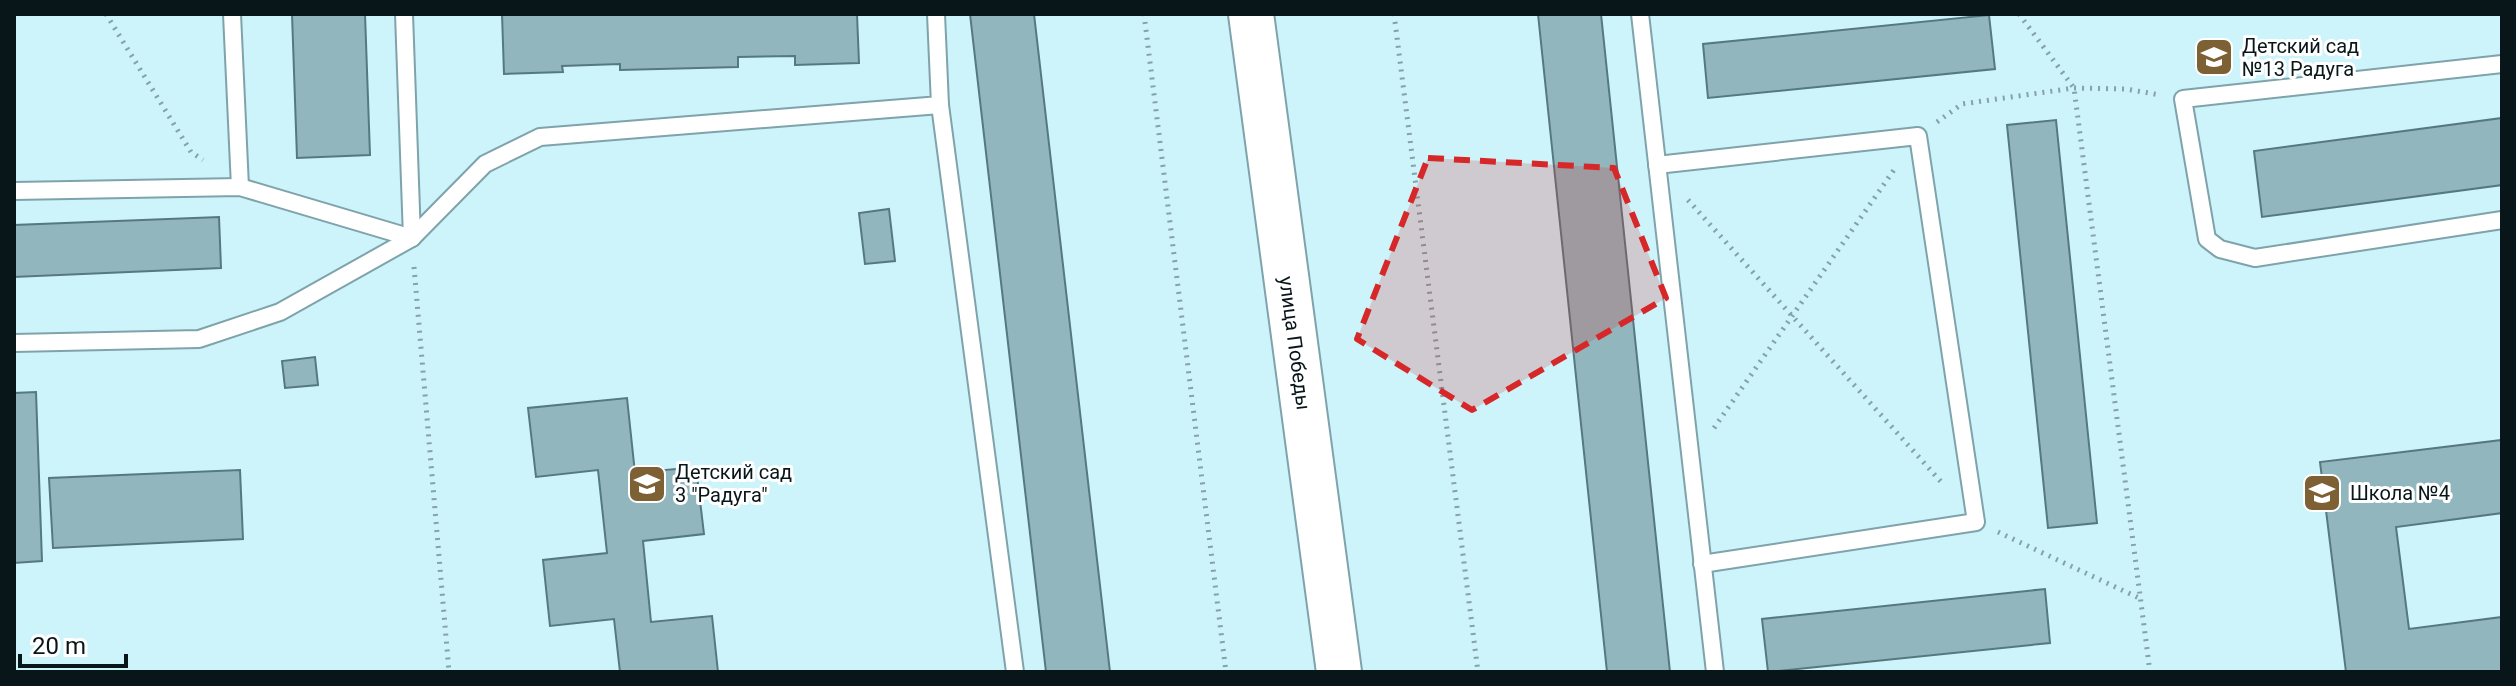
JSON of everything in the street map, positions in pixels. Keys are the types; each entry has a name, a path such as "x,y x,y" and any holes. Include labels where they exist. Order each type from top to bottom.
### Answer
{"main road":[{"name":"улица Победы","path":"1251,14 1339,672"}],"lane":[{"path":"232,14 240,187"},
{"path":"404,14 412,238"},
{"path":"936,14 940,105 1015,672"},
{"path":"1640,14 1715,672"},
{"path":"2502,64 2183,99 2207,239 2220,249 2255,258 2502,220"},
{"path":"14,343 199,339 280,312 412,238 485,164 540,137 940,105"},
{"path":"1657,165 1918,136 1976,522 1702,564"},
{"path":"14,191 240,187 412,238"}],"path":[{"path":"106,14 191,152 240,187"},
{"path":"1144,14 1226,672"},
{"path":"1394,14 1478,672"},
{"path":"2019,14 2074,88 2150,672"},
{"path":"1657,165 1976,522 2141,600"},
{"path":"412,238 449,672"}],"highlighted area":[{"path":"1428,158 1614,168 1666,298 1472,410 1357,339"}],"building":[{"path":"292,14 365,14 370,155 297,158"},
{"path":"502,14 857,14 859,63 795,65 795,56 738,57 738,67 620,70 620,64 562,66 563,72 504,74"},
{"path":"970,14 1034,14 1110,672 1046,672"},
{"path":"1538,14 1601,14 1670,672 1607,672"},
{"path":"1989,15 1995,69 1708,98 1703,44"},
{"path":"2502,118 2502,185 2262,217 2254,151"},
{"path":"2056,120 2097,523 2048,528 2007,125"},
{"path":"889,209 895,261 865,264 859,213"},
{"path":"219,217 221,268 14,277 14,225"},
{"path":"315,357 318,385 285,388 282,361"},
{"path":"36,392 42,561 14,563 14,393"},
{"path":"627,398 635,473 696,467 704,534 643,541 651,622 712,616 718,672 620,672 614,619 550,626 543,560 607,553 598,470 536,477 528,408"},
{"path":"2502,440 2502,513 2396,527 2409,629 2502,617 2502,672 2346,672 2320,462"},
{"path":"240,470 243,539 53,548 49,478"},
{"path":"2045,589 2050,643 1768,672 1762,619"}],"place":[{"name":"Детский сад №13 Радуга","path":"2214,57"},
{"name":"Детский сад 3 \"Радуга\"","path":"647,484"},
{"name":"Школа №4","path":"2322,493"}]}
